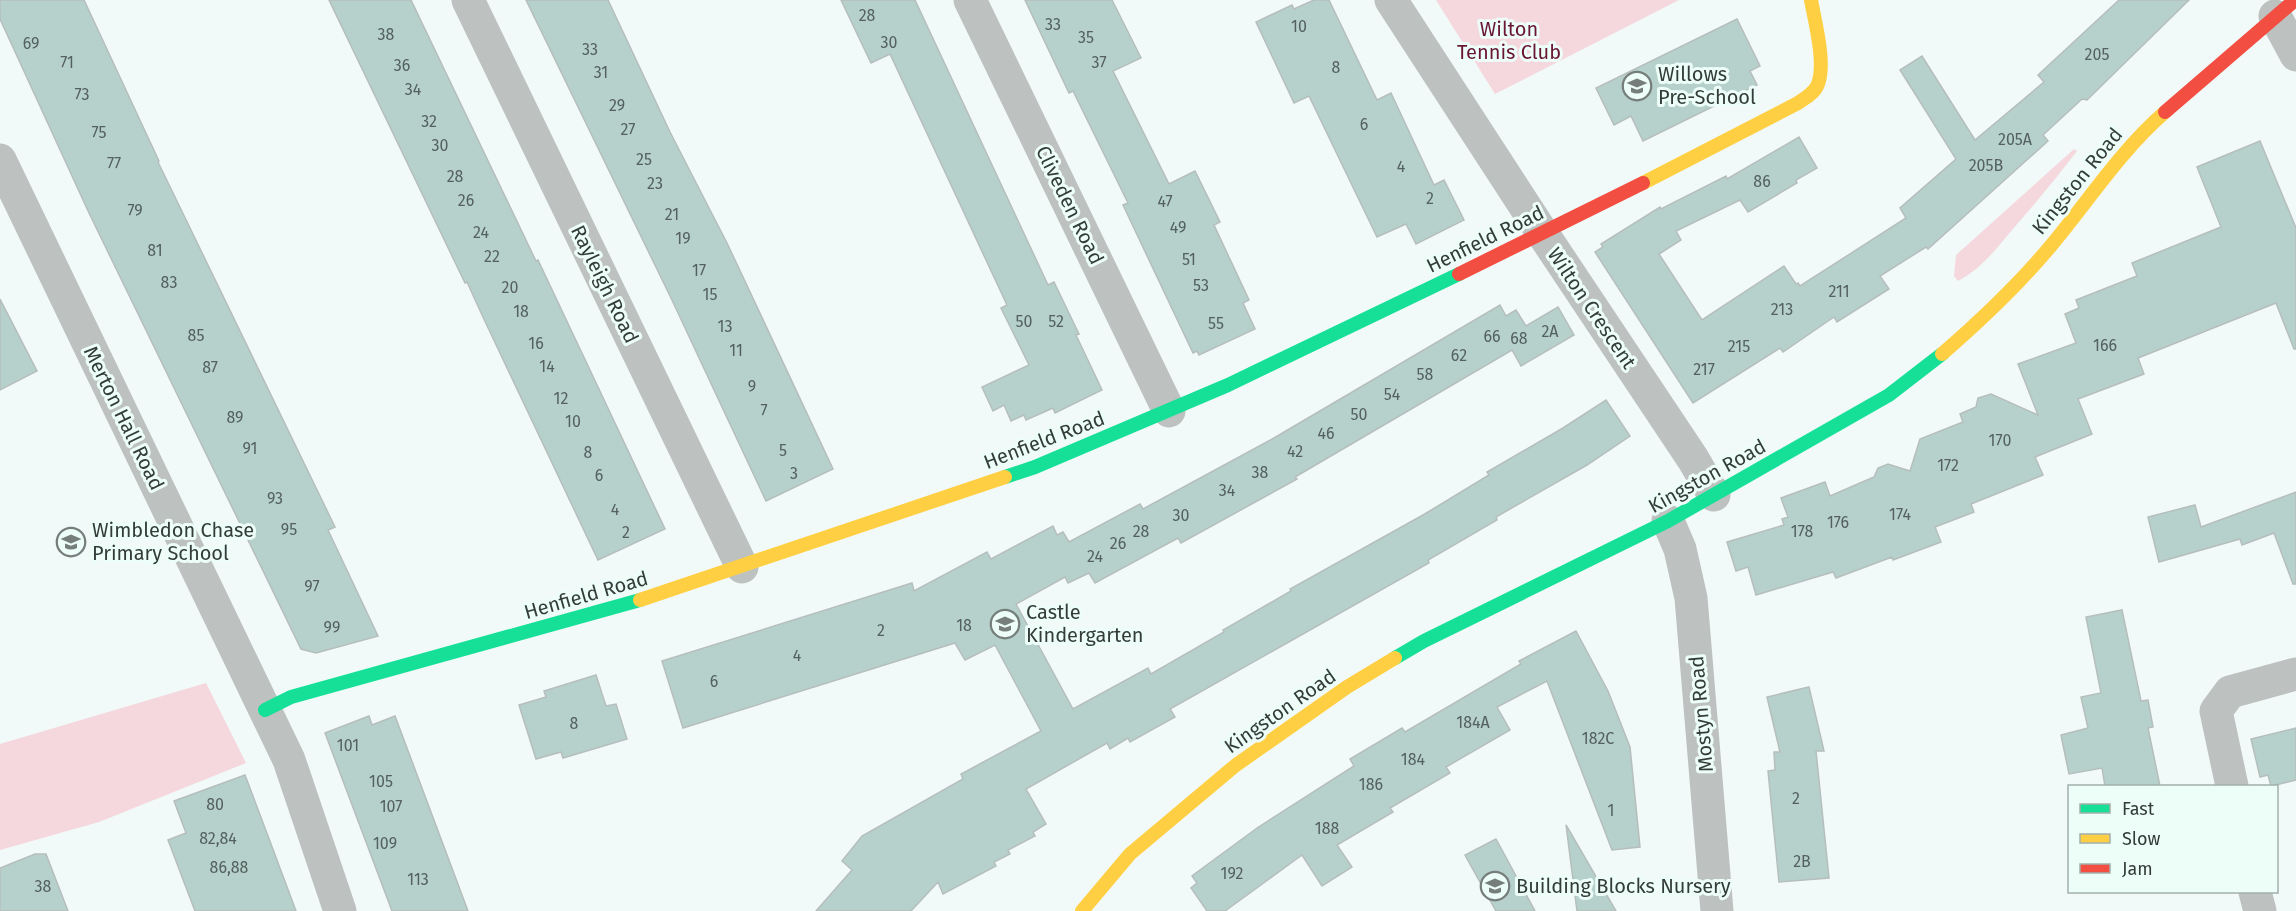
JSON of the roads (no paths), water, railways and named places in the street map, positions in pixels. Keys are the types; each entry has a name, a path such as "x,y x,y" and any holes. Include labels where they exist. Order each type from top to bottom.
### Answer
{"street":[{"name":"Rayleigh Road","path":"468,0 742,567"},
{"name":"Cliveden Road","path":"970,0 1169,411"},
{"name":"Wilton Crescent","path":"1391,0 1542,234 1693,459 1714,495"},
{"name":"Henfield Road","path":"265,710 291,697 616,608 742,567 1035,467 1239,380 1542,234 1798,104 1818,85 1821,73 1811,0"},
{"path":"2285,8 2296,55"},
{"name":"Kingston Road","path":"1082,911 1130,854 1236,765 1311,711 1377,668 1424,641 1668,521 1889,394 1948,350 2048,249 2143,130 2285,8"},
{"name":"Merton Hall Road","path":"0,160 289,760 340,911"},
{"name":"Mostyn Road","path":"1668,521 1680,549 1691,598 1717,911"},
{"path":"2232,785 2216,711 2230,692 2296,674"},
{"path":"2256,893 2260,911"}],"place":[{"name":"Willows Pre-School","path":"1637,86"},
{"name":"Wimbledon Chase Primary School","path":"71,542"},
{"name":"Castle Kindergarten","path":"1005,624"},
{"name":"Building Blocks Nursery","path":"1495,886"}],"park label":[{"name":"Wilton Tennis Club","path":"1509,40"}]}
